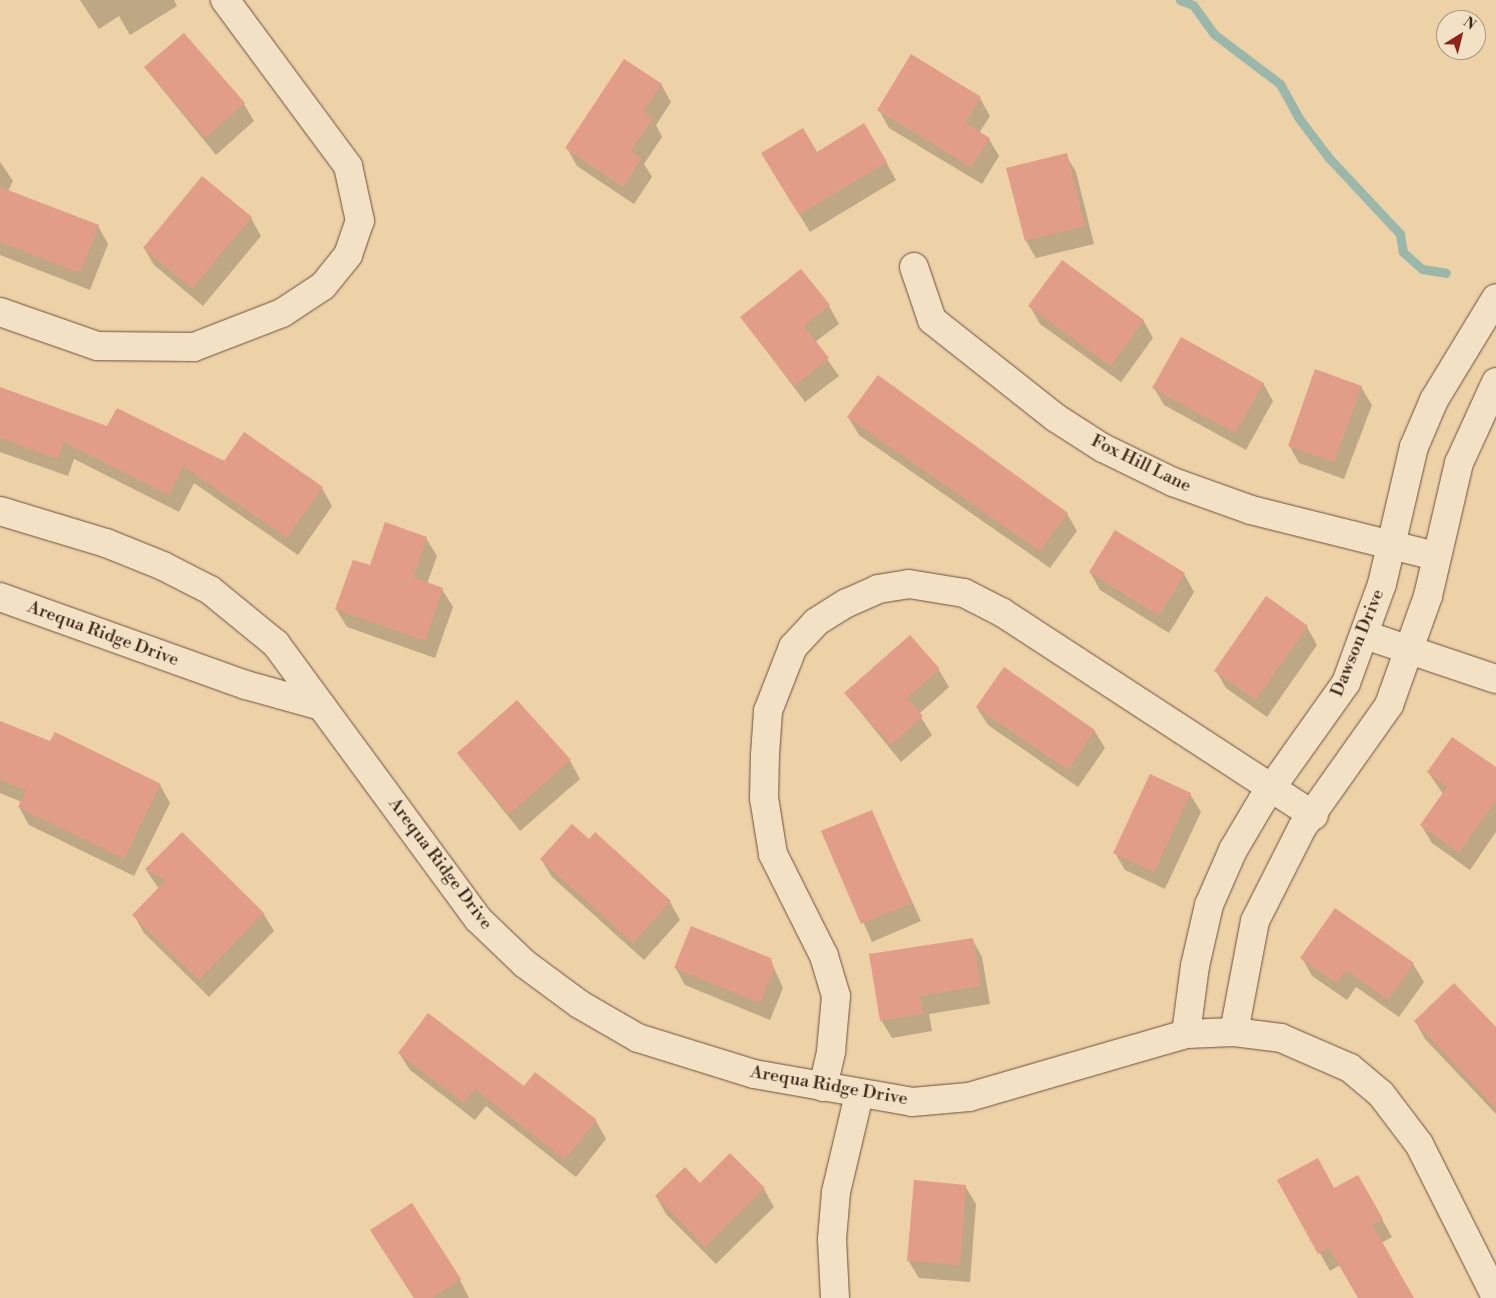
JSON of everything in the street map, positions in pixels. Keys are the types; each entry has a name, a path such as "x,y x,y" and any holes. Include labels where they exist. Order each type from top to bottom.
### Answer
{"street":[{"path":"0,312 97,346 194,347 282,313 323,286 348,255 360,221 358,194 348,166 225,0"},
{"name":"Fox Hill Lane","path":"914,267 932,320 1056,418 1103,448 1173,482 1251,510 1389,546 1436,556"},
{"name":"Dawson Drive","path":"1186,1034 1209,905 1233,850 1273,788 1346,683 1365,634 1414,447 1427,416 1496,298"},
{"path":"1234,1032 1254,921 1276,872 1389,705 1410,651 1459,462 1496,382"},
{"name":"Arequa Ridge Drive","path":"0,511 106,542 210,590 276,644 478,919 525,964 579,1004 638,1038 690,1057 859,1095 912,1102 969,1097 1186,1034 1234,1032 1281,1038 1318,1050 1350,1068 1381,1094 1419,1144 1496,1297"},
{"path":"823,1087 832,1051 836,996 824,956 773,854 764,798 768,711 794,647 816,622 878,589 910,584 964,593 1003,613 1314,816"},
{"name":"Arequa Ridge Drive","path":"0,597 246,685 321,706"},
{"path":"1365,634 1496,679"},
{"path":"835,1298 832,1239 836,1192 859,1095"}],"building":[{"path":"184,33 245,103 205,138 144,67"},
{"path":"911,54 981,97 965,123 990,138 971,167 877,110"},
{"path":"624,59 662,84 643,112 653,118 631,151 642,158 623,187 565,148"},
{"path":"864,123 887,162 799,215 761,153 803,128 817,152"},
{"path":"1067,153 1085,226 1025,241 1006,168"},
{"path":"202,176 252,217 192,289 143,248"},
{"path":"0,187 99,225 80,273 0,242"},
{"path":"1062,260 1144,320 1111,366 1028,306"},
{"path":"801,269 830,305 804,326 829,358 794,386 740,317"},
{"path":"1181,337 1264,383 1235,433 1152,388"},
{"path":"1315,369 1362,386 1334,462 1288,446"},
{"path":"878,375 1068,513 1040,551 847,417"},
{"path":"0,387 107,426 117,408 224,461 244,432 323,487 287,538 183,466 169,495 64,442 58,459 0,438"},
{"path":"385,522 427,537 413,577 443,588 425,641 335,609 353,560 370,565"},
{"path":"1115,530 1185,573 1159,616 1089,572"},
{"path":"1266,596 1308,626 1256,700 1214,671"},
{"path":"910,635 940,669 907,698 923,716 891,745 844,693"},
{"path":"1004,667 1095,730 1068,770 976,707"},
{"path":"517,700 571,760 509,814 457,753"},
{"path":"0,721 50,741 55,732 161,784 124,859 18,807 26,790 0,780"},
{"path":"1452,737 1496,767 1496,800 1459,853 1420,825 1447,787 1427,772"},
{"path":"1150,774 1191,793 1154,872 1113,853"},
{"path":"872,810 912,903 861,924 821,831"},
{"path":"572,824 589,839 595,832 671,901 633,943 540,859"},
{"path":"182,832 264,913 199,980 132,915 166,880 145,869"},
{"path":"1335,908 1414,963 1388,1000 1346,970 1336,983 1300,958"},
{"path":"691,926 771,958 774,970 760,1003 674,968"},
{"path":"973,938 981,986 920,996 923,1014 880,1021 869,954"},
{"path":"1454,983 1496,1027 1496,1109 1414,1021"},
{"path":"428,1013 524,1086 535,1072 597,1120 565,1160 475,1089 464,1103 398,1053"},
{"path":"730,1153 765,1188 705,1247 655,1196 685,1167 700,1183"},
{"path":"1318,1158 1334,1188 1358,1175 1383,1219 1372,1224 1414,1298 1358,1298 1329,1248 1318,1254 1277,1180"},
{"path":"914,1180 966,1185 960,1265 907,1261"},
{"path":"412,1203 461,1279 432,1298 414,1298 370,1230"}],"waterway":[{"path":"1180,0 1193,5 1214,34 1280,84 1298,117 1329,158 1400,234 1403,252 1422,269 1446,273"}]}
